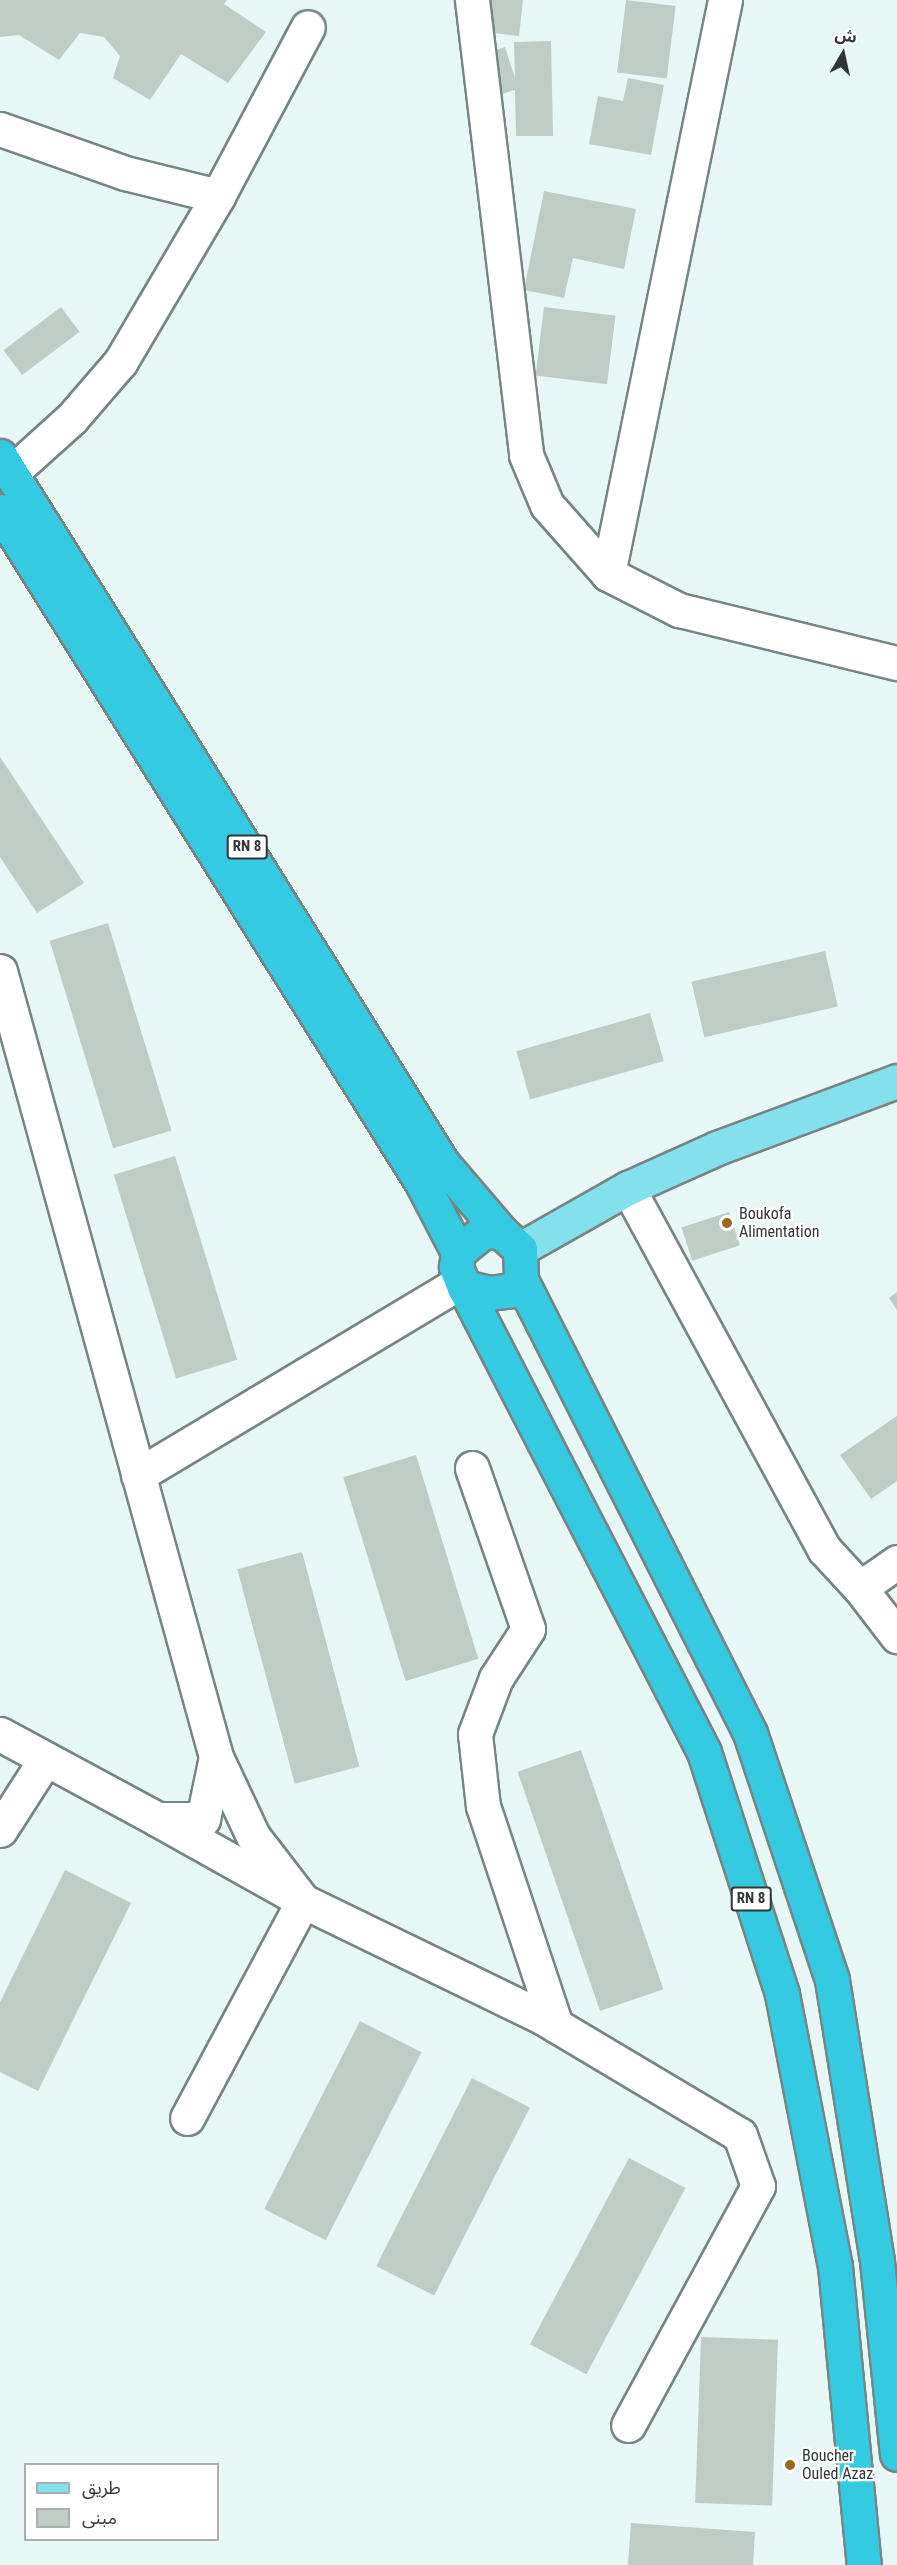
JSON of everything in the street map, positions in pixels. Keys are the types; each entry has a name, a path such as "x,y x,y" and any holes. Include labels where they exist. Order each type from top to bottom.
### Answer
{"highway":[{"name":"RN 8","path":"6,464 443,1164 514,1254 750,1733 832,1980 877,2261 897,2454"},
{"name":"RN 8","path":"0,511 421,1181 461,1274 650,1639 704,1752 782,1994 835,2266 864,2565"},
{"path":"469,1238 514,1254 513,1290 490,1293 461,1274 469,1238"}],"main road":[{"path":"514,1254 628,1188 897,1081"}],"street":[{"path":"472,0 526,455 547,505 608,574 679,610 897,663"},
{"path":"608,574 725,0"},
{"path":"6,464 72,418 121,361 218,196 308,27"},
{"path":"0,129 125,174 218,196"},
{"path":"0,972 216,1757 253,1836 303,1902"},
{"path":"628,1188 824,1549 860,1588 897,1636"},
{"path":"138,1475 461,1274"},
{"path":"472,1467 528,1629 496,1678 475,1734 483,1806 556,2025"},
{"path":"860,1588 897,1562"},
{"path":"0,1734 303,1902 556,2025 740,2135 758,2186 628,2425"},
{"path":"157,1819 203,1818 216,1757"},
{"path":"0,1830 45,1760"},
{"path":"187,2118 303,1902"}],"building":[{"path":"0,0 227,0 224,4 266,32 228,83 181,54 150,100 113,78 120,56 104,37 80,33 59,60 19,35 0,37"},
{"path":"481,0 523,0 519,36 478,31"},
{"path":"626,0 676,6 667,79 617,72"},
{"path":"551,41 553,136 516,136 515,90 495,96 482,54 505,47 515,78 514,42"},
{"path":"628,78 664,85 651,155 589,144 598,96 623,101"},
{"path":"544,191 636,209 624,269 573,258 564,298 524,290"},
{"path":"61,307 80,332 22,375 3,350"},
{"path":"544,307 615,316 607,384 536,375"},
{"path":"0,757 84,883 37,913 0,857"},
{"path":"108,923 171,1131 113,1148 50,941"},
{"path":"825,951 838,1007 704,1037 692,982"},
{"path":"650,1013 664,1061 530,1099 516,1051"},
{"path":"175,1156 237,1360 176,1378 114,1175"},
{"path":"729,1212 740,1245 692,1261 681,1227"},
{"path":"897,1292 897,1310 889,1298"},
{"path":"897,1416 897,1481 871,1499 840,1455"},
{"path":"416,1455 478,1659 406,1681 343,1477"},
{"path":"302,1552 359,1766 295,1784 237,1569"},
{"path":"581,1750 663,1989 600,2011 518,1772"},
{"path":"65,1870 131,1903 38,2091 0,2072 0,2002"},
{"path":"360,2021 421,2052 326,2240 264,2209"},
{"path":"472,2078 530,2108 434,2296 376,2266"},
{"path":"629,2158 686,2188 586,2374 530,2344"},
{"path":"701,2337 778,2340 772,2506 695,2503"},
{"path":"631,2523 755,2532 753,2565 628,2565"}],"place":[{"name":"Boukofa Alimentation","path":"727,1223"},
{"name":"Boucher Ouled Azaz","path":"790,2465"}]}
